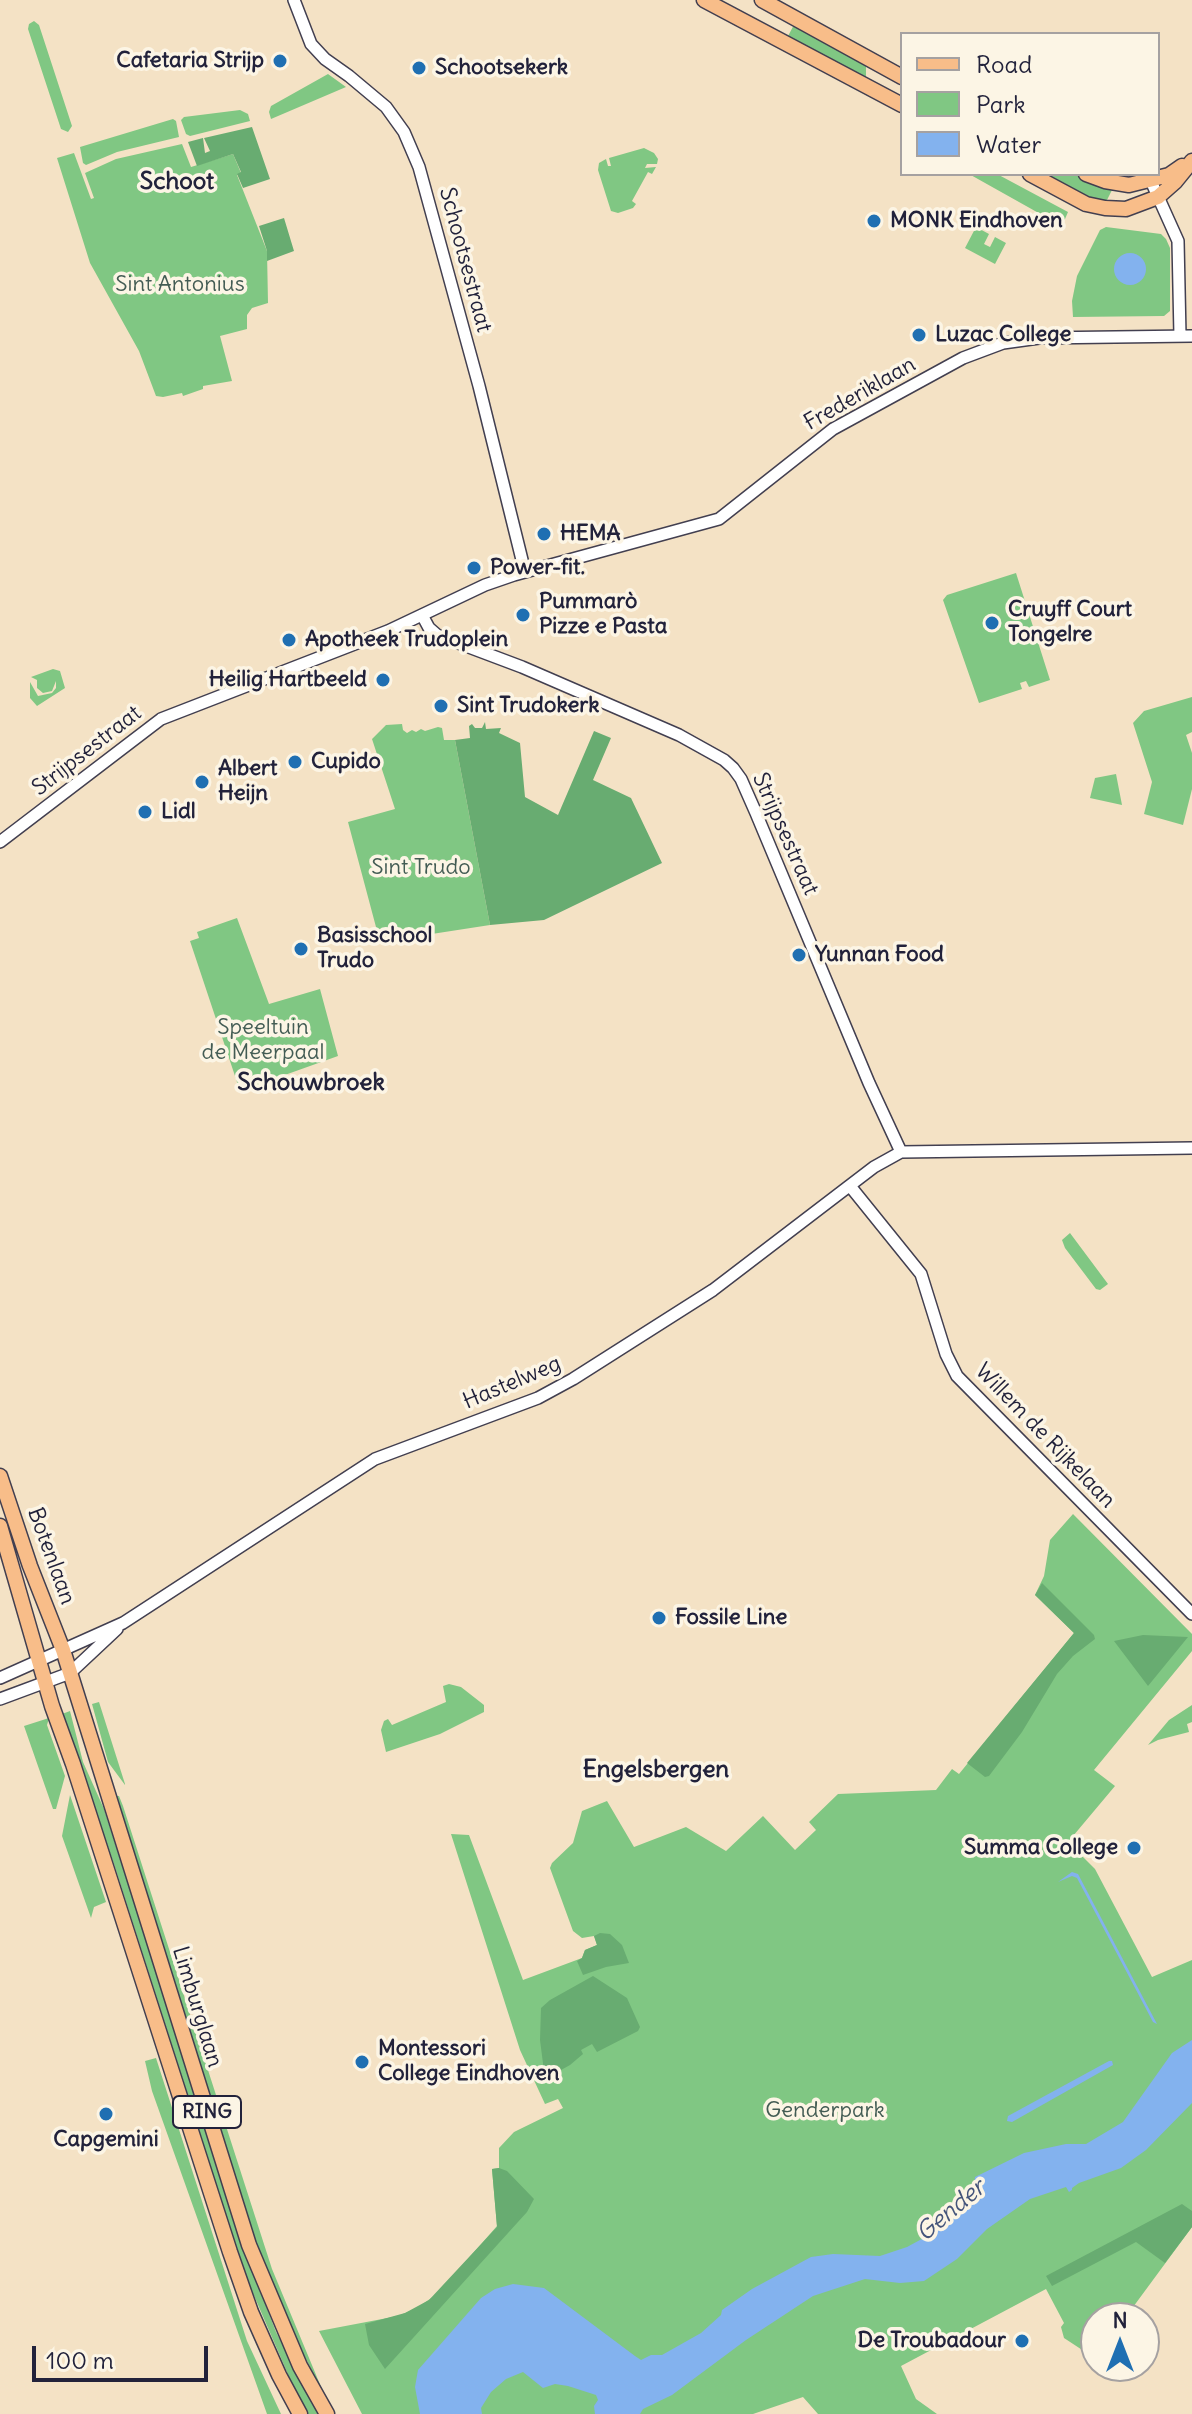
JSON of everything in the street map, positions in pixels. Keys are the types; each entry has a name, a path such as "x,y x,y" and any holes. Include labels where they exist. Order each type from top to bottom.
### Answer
{"main road":[{"path":"704,0 900,104"},
{"path":"762,0 900,76"},
{"path":"1092,176 1118,184 1151,181 1169,175 1192,160"},
{"path":"1034,176 1086,204 1126,209 1158,197 1192,160"},
{"name":"Botenlaan","path":"0,1476 30,1566 63,1650"},
{"name":"Botenlaan","path":"0,1526 38,1660"},
{"name":"Limburglaan","path":"63,1650 249,2245 300,2366 327,2414"},
{"name":"Limburglaan","path":"38,1660 245,2297 279,2375 300,2414"}],"street":[{"name":"Schootsestraat","path":"294,0 311,44 325,59 386,107 404,132 419,167 479,386 525,572"},
{"path":"1151,181 1178,241 1186,336"},
{"name":"Frederiklaan","path":"422,615 485,585 525,572 719,519 813,443 848,420 963,358 994,346 1052,337 1186,336"},
{"name":"Strijpsestraat","path":"0,842 161,719 422,615 437,635 522,667 679,735 733,768 756,813 901,1152"},
{"path":"901,1152 1192,1148"},
{"name":"Hastelweg","path":"0,1678 123,1623 375,1459 538,1398 573,1379 713,1290 874,1167 901,1152"},
{"name":"Willem de Rijkelaan","path":"850,1186 921,1274 946,1354 957,1376 1192,1614"},
{"name":"Hastelweg","path":"0,1699 70,1673 123,1623"}],"green space":[{"path":"34,21 39,25 72,126 68,132 61,129 28,29"},
{"path":"796,21 866,62 866,81 787,38"},
{"path":"328,74 346,87 271,119 271,106"},
{"path":"240,110 248,114 250,121 190,136 186,134 181,120 184,117"},
{"path":"173,119 179,137 117,152 86,165 83,163 80,147"},
{"path":"252,127 270,179 243,188 237,174 241,172 233,154 197,166 188,142 203,138 205,153 210,151 204,138"},
{"name":"Sint Antonius","path":"182,144 191,167 233,154 241,173 237,175 267,251 268,303 252,308 247,315 247,329 220,336 232,381 203,386 203,389 183,396 182,393 163,397 156,396 139,351 90,263 57,158 74,153 91,199 94,198 85,173 116,159"},
{"path":"644,148 658,159 657,164 647,164 645,168 656,167 652,174 648,172 632,201 636,204 633,208 618,213 611,211 598,170 599,163 606,159 608,166 611,166 609,158"},
{"path":"973,176 1001,176 1068,212 1060,225"},
{"path":"1042,176 1086,176 1113,188 1105,204"},
{"path":"284,218 294,251 267,261 259,226"},
{"path":"976,227 989,234 984,244 990,247 995,237 1006,243 995,264 965,248"},
{"path":"1106,227 1161,234 1166,239 1170,248 1170,311 1164,316 1073,317 1072,301 1077,276 1100,230"},
{"path":"1016,573 1050,680 1029,687 1026,681 1020,683 1022,689 979,703 943,600 947,595"},
{"path":"53,669 60,671 65,688 37,706 30,698 30,682 38,696 52,693 56,681 52,691 43,693 37,688 37,680 31,677"},
{"path":"1192,697 1192,732 1186,735 1192,753 1192,789 1183,825 1144,814 1152,782 1133,723 1144,711"},
{"path":"485,722 486,729 501,728 499,733 520,743 525,797 558,815 594,731 611,738 593,780 631,798 662,863 544,920 490,925 455,740 470,738 469,726 472,724 475,728 482,728"},
{"name":"Sint Trudo","path":"402,724 407,733 442,728 444,740 455,740 490,925 380,942 348,822 395,809 372,739 386,725"},
{"path":"1116,774 1122,805 1090,798 1095,778"},
{"name":"Speeltuin de Meerpaal","path":"237,918 269,1004 320,989 338,1056 240,1091 190,941 199,938 197,932"},
{"path":"1070,1233 1108,1284 1100,1290 1096,1289 1065,1248 1062,1240"},
{"name":"Genderpark","path":"1073,1514 1192,1634 1192,1651 1094,1770 1115,1786 1068,1842 1095,1869 1152,1977 1192,1960 1192,2227 1137,2302 1080,2302 1080,2348 1064,2338 1061,2327 1064,2323 1046,2289 901,2366 916,2399 937,2414 818,2414 803,2397 753,2414 362,2414 319,2331 398,2316 437,2294 497,2226 492,2169 499,2168 499,2148 514,2132 563,2108 558,2099 545,2104 520,2050 451,1834 469,1835 523,1980 582,1958 585,1950 597,1945 594,1936 582,1938 573,1931 550,1868 573,1843 582,1811 607,1801 634,1847 686,1827 726,1851 763,1816 795,1850 816,1830 809,1822 838,1794 936,1790 952,1769 959,1774 1074,1633 1035,1595 1044,1576 1050,1540"},
{"path":"1042,1583 1095,1639 1073,1656 1057,1674 1022,1732 989,1776 985,1777 967,1763 1074,1633 1035,1595"},
{"path":"1143,1635 1188,1637 1148,1686 1114,1641"},
{"path":"443,1686 461,1687 484,1705 484,1712 440,1734 386,1752 381,1730 384,1721 388,1719 392,1725 446,1702"},
{"path":"99,1702 125,1785 108,1762 92,1704"},
{"path":"1192,1705 1192,1722 1187,1724 1189,1732 1148,1745 1169,1720"},
{"path":"70,1711 83,1762 104,1809 245,2251 276,2332 319,2414 308,2414 246,2277 114,1864 62,1714"},
{"path":"49,1718 47,1725 65,1776 56,1809 53,1809 24,1726"},
{"path":"70,1795 106,1902 94,1907 91,1918 62,1836"},
{"path":"116,1796 119,1796 123,1806 272,2269 324,2394 290,2328 252,2232"},
{"path":"610,1934 622,1945 629,1963 583,1975 577,1961 585,1950 597,1945 594,1936"},
{"path":"593,1976 627,1998 640,2027 638,2031 597,2052 592,2044 581,2050 583,2054 570,2065 545,2079 540,2040 541,2008"},
{"path":"156,2058 247,2341 281,2414 267,2414 152,2091 145,2061"},
{"path":"492,2169 507,2171 534,2199 527,2212 385,2369 369,2345 365,2324 405,2313 429,2300 497,2227"},
{"path":"1182,2204 1192,2211 1192,2227 1165,2263 1136,2242 1052,2286 1046,2276"}],"water":[{"path":"1130,253 1141,258 1146,269 1141,280 1130,285 1119,280 1114,269 1119,258"},
{"path":"1072,1872 1078,1874 1157,2024 1153,2022 1077,1878 1072,1876 1058,1882"},
{"path":"1192,2040 1192,2103 1146,2150 1121,2168 1079,2183 1069,2192 1066,2187 1030,2199 987,2229 957,2259 924,2281 900,2283 865,2279 813,2296 746,2340 672,2395 643,2409 640,2414 595,2414 596,2395 555,2384 543,2388 523,2372 506,2379 491,2392 481,2408 482,2414 420,2414 415,2387 418,2370 481,2298 495,2289 513,2284 544,2288 641,2360 651,2355 662,2355 701,2333 721,2315 722,2310 752,2289 811,2257 833,2254 880,2256 907,2247 944,2227 973,2192 975,2177 1024,2153 1066,2144 1086,2144 1123,2122 1172,2053"},
{"path":"1109,2061 1113,2065 1012,2122 1007,2121 1008,2116"}],"place":[{"name":"Cafetaria Strijp","path":"280,61"},
{"name":"Schootsekerk","path":"419,68"},
{"name":"MONK Eindhoven","path":"874,221"},
{"name":"Luzac College","path":"919,335"},
{"name":"HEMA","path":"544,534"},
{"name":"Power-fit.","path":"474,568"},
{"name":"Pummarò Pizze e Pasta","path":"523,615"},
{"name":"Cruyff Court Tongelre","path":"992,623"},
{"name":"Apotheek Trudoplein","path":"289,640"},
{"name":"Heilig Hartbeeld","path":"383,680"},
{"name":"Sint Trudokerk","path":"441,706"},
{"name":"Cupido","path":"295,762"},
{"name":"Albert Heijn","path":"202,782"},
{"name":"Lidl","path":"145,812"},
{"name":"Basisschool Trudo","path":"301,949"},
{"name":"Yunnan Food","path":"799,955"},
{"name":"Fossile Line","path":"659,1618"},
{"name":"Summa College","path":"1134,1848"},
{"name":"Montessori College Eindhoven","path":"362,2062"},
{"name":"Capgemini","path":"106,2114"},
{"name":"De Troubadour","path":"1022,2341"}],"district":[{"name":"Schoot","path":"177,182"},
{"name":"Schouwbroek","path":"311,1083"},
{"name":"Engelsbergen","path":"656,1770"}],"water label":[{"name":"Gender","path":"951,2211"}]}
